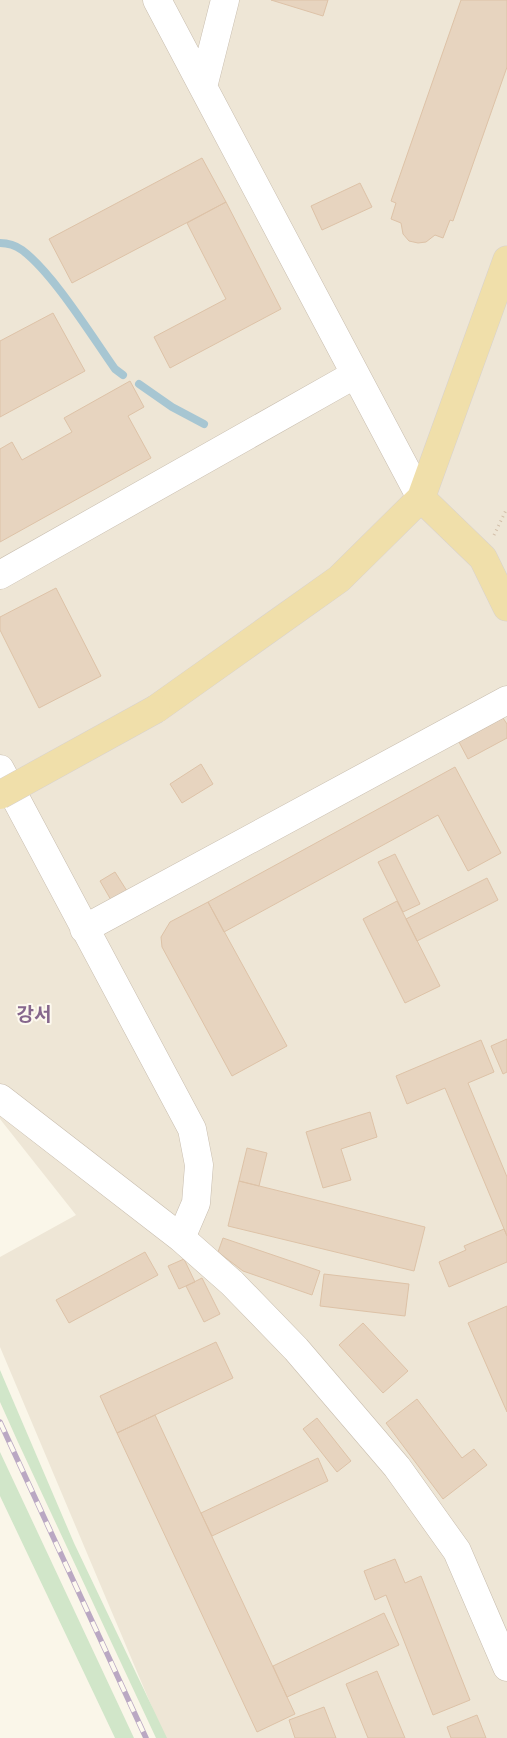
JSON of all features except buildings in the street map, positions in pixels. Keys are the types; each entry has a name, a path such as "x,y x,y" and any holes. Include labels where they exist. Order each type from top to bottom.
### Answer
{"main road":[{"path":"0,795 156,709 340,579 421,498 507,260"},
{"path":"421,498 483,558 507,607"}],"street":[{"path":"157,0 354,375 421,498"},
{"path":"203,87 225,0"},
{"path":"0,574 354,375"},
{"path":"84,929 507,700"},
{"path":"0,769 192,1129 199,1165 196,1203 181,1238"},
{"path":"0,1098 181,1238 232,1283 290,1343 397,1466 457,1552 507,1667"}],"shaded area":[{"path":"0,0 507,0 507,1738 165,1738 0,1347 0,1257 76,1215 0,1119"}],"green space":[{"path":"0,1370 74,1543 167,1738 156,1738 17,1440 0,1402"},
{"path":"0,1452 134,1738 115,1738 0,1496"}],"waterway":[{"path":"0,243 6,243 19,248 34,260 71,305 115,369 123,375"},
{"path":"139,384 172,407 204,424"}],"railway":[{"path":"0,1422 146,1738"}],"district":[{"name":"강서","path":"34,1014"}]}
